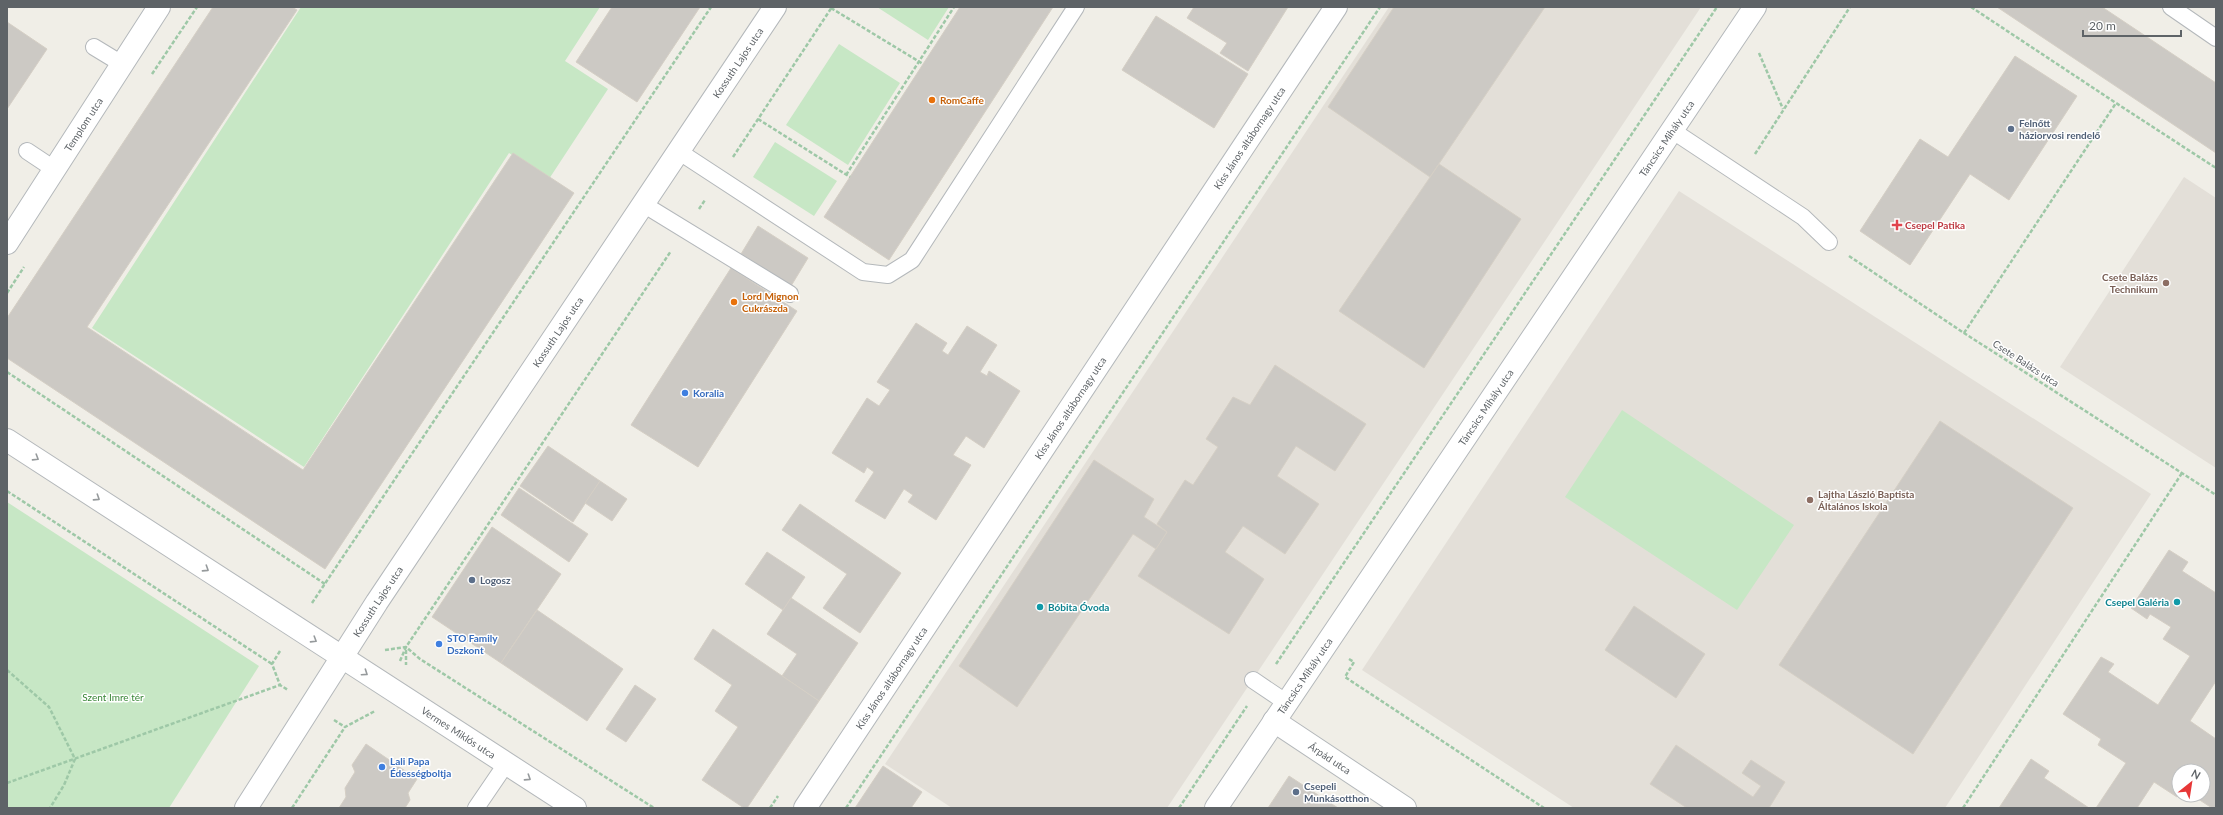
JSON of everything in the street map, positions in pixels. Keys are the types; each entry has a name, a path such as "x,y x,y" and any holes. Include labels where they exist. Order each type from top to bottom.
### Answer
{"street":[{"name":"Templom utca","path":"7,243 159,7"},
{"name":"Kossuth Lajos utca","path":"342,657 775,7"},
{"name":"Kiss János altábornagy utca","path":"805,808 1336,7"},
{"name":"Táncsics Mihály utca","path":"1216,808 1755,7"},
{"path":"7,440 342,657 246,808"},
{"name":"Vermes Miklós utca","path":"342,657 576,808"},
{"name":"Árpád utca","path":"1274,721 1406,808"}],"lane":[{"path":"678,151 863,272 888,275 912,260 1076,7"},
{"path":"2171,7 2216,38"},
{"path":"94,47 122,64"},
{"path":"1673,130 1803,217 1829,242"},
{"path":"28,152 54,170"},
{"path":"643,204 790,294"},
{"path":"1257,683 1287,703"},
{"path":"476,808 506,764"}],"path":[{"path":"7,372 325,584 711,7"},
{"path":"654,808 420,659 406,647 686,229 831,7 923,64"},
{"path":"846,175 954,7"},
{"path":"846,808 1380,7"},
{"path":"1179,808 1257,683 1301,626 1717,7"},
{"path":"1741,175 1850,7"},
{"path":"1972,7 2216,168"},
{"path":"1964,333 2116,103"},
{"path":"758,119 850,177"},
{"name":"Csete Balázs utca","path":"1829,242 1964,333 2216,495"},
{"path":"1963,808 2182,473"},
{"path":"7,491 272,664"},
{"path":"1301,626 1354,662 1345,677 1544,808"},
{"path":"7,670 49,707 75,759 64,785 50,808"},
{"path":"7,783 280,685"},
{"path":"292,808 345,727"}],"shaded area":[{"path":"1389,7 1701,7 1167,808 952,808 885,764"},
{"name":"Csete Balázs Technikum","path":"2184,177 2216,198 2216,468 2060,367"},
{"name":"Lajtha László Baptista Általános Iskola","path":"1679,191 2151,494 1945,808 1574,808 1362,670"}],"green space":[{"path":"301,7 600,7 565,61 608,89 549,179 509,153 304,467 92,328"},
{"path":"877,7 949,7 928,40"},
{"path":"839,44 900,83 848,165 786,125"},
{"path":"775,142 837,181 814,216 753,177"},
{"path":"1622,410 1794,525 1737,610 1565,497"},
{"name":"Szent Imre tér","path":"7,502 259,666 169,808 7,808"}],"building":[{"path":"213,7 292,7 297,10 87,327 303,470 513,153 574,193 325,569 7,358 7,318"},
{"path":"612,7 700,7 637,102 576,62"},
{"path":"960,7 1053,7 889,260 824,217"},
{"path":"1194,7 1288,7 1248,71 1220,53 1227,43 1187,18"},
{"path":"1394,7 1545,7 1430,177 1328,107"},
{"path":"1997,7 2102,7 2216,83 2216,153"},
{"path":"1156,16 1248,74 1214,128 1122,70"},
{"path":"7,22 47,49 7,109"},
{"path":"2015,56 2077,96 2009,200 1970,174 1910,265 1860,231 1920,139 1948,157"},
{"path":"1439,164 1521,219 1424,368 1339,311"},
{"path":"758,226 808,258 791,286 741,254"},
{"path":"731,268 797,311 698,467 631,425"},
{"path":"916,323 947,343 942,351 948,355 967,326 997,345 980,372 987,376 989,371 1020,391 984,448 966,436 953,455 971,465 936,520 908,502 913,495 904,489 885,519 855,501 874,472 867,467 864,473 832,453 867,398 879,406 890,390 877,382"},
{"path":"1275,365 1366,424 1335,471 1296,446 1277,476 1319,504 1285,554 1243,526 1225,552 1264,579 1229,634 1138,576 1167,532 1157,524 1185,480 1193,485 1218,447 1206,439 1233,397 1250,405"},
{"path":"1940,421 2073,508 1913,754 1779,665"},
{"path":"548,446 600,481 573,522 520,486"},
{"name":"Bóbita Óvoda","path":"1094,460 1154,499 1144,517 1167,532 1156,549 1133,534 1017,707 959,666"},
{"path":"600,481 627,499 612,521 585,503"},
{"path":"519,488 588,534 569,562 501,515"},
{"path":"800,504 901,573 860,633 823,608 847,574 782,530"},
{"path":"492,527 561,574 501,663 432,617"},
{"path":"2169,550 2188,562 2182,571 2216,593 2216,681 2190,721 2216,739 2216,808 2212,808 2204,803 2211,803 2211,763 2171,763 2171,793 2154,782 2137,808 2096,808 2126,763 2098,745 2101,739 2063,714 2101,657 2114,664 2108,672 2158,705 2190,656 2163,639 2171,627 2150,614 2147,619 2131,608"},
{"path":"767,552 805,577 783,610 745,584"},
{"path":"791,598 858,643 819,701 782,676 797,654 767,634"},
{"path":"1634,606 1705,654 1676,698 1605,650"},
{"path":"537,610 623,669 587,721 501,663"},
{"path":"713,629 819,701 747,808 744,808 702,780 738,727 715,711 732,685 694,659"},
{"path":"635,685 656,699 626,742 606,729"},
{"path":"366,744 417,779 408,793 410,800 405,808 339,808 346,797 345,788 355,772 352,765"},
{"path":"1676,745 1753,797 1761,786 1742,773 1751,760 1785,782 1769,808 1687,808 1650,784"},
{"path":"2031,759 2049,771 2044,778 2089,808 1999,808"},
{"path":"883,766 922,792 911,808 855,808"},
{"name":"Csepeli Munkásotthon","path":"1289,776 1338,808 1268,808"}],"place":[{"name":"RomCaffe","path":"932,100"},
{"name":"Felnőtt háziorvosi rendelő","path":"2011,129"},
{"name":"Csepel Patika","path":"1897,225"},
{"name":"Csete Balázs Technikum","path":"2166,283"},
{"name":"Lord Mignon Cukrászda","path":"734,302"},
{"name":"Koralia","path":"685,393"},
{"name":"Lajtha László Baptista Általános Iskola","path":"1810,500"},
{"name":"Logosz","path":"472,580"},
{"name":"Csepel Galéria","path":"2177,602"},
{"name":"Bóbita Óvoda","path":"1040,607"},
{"name":"STO Family Dszkont","path":"439,644"},
{"name":"Lali Papa Édességboltja","path":"382,767"},
{"name":"Csepeli Munkásotthon","path":"1296,792"}]}
